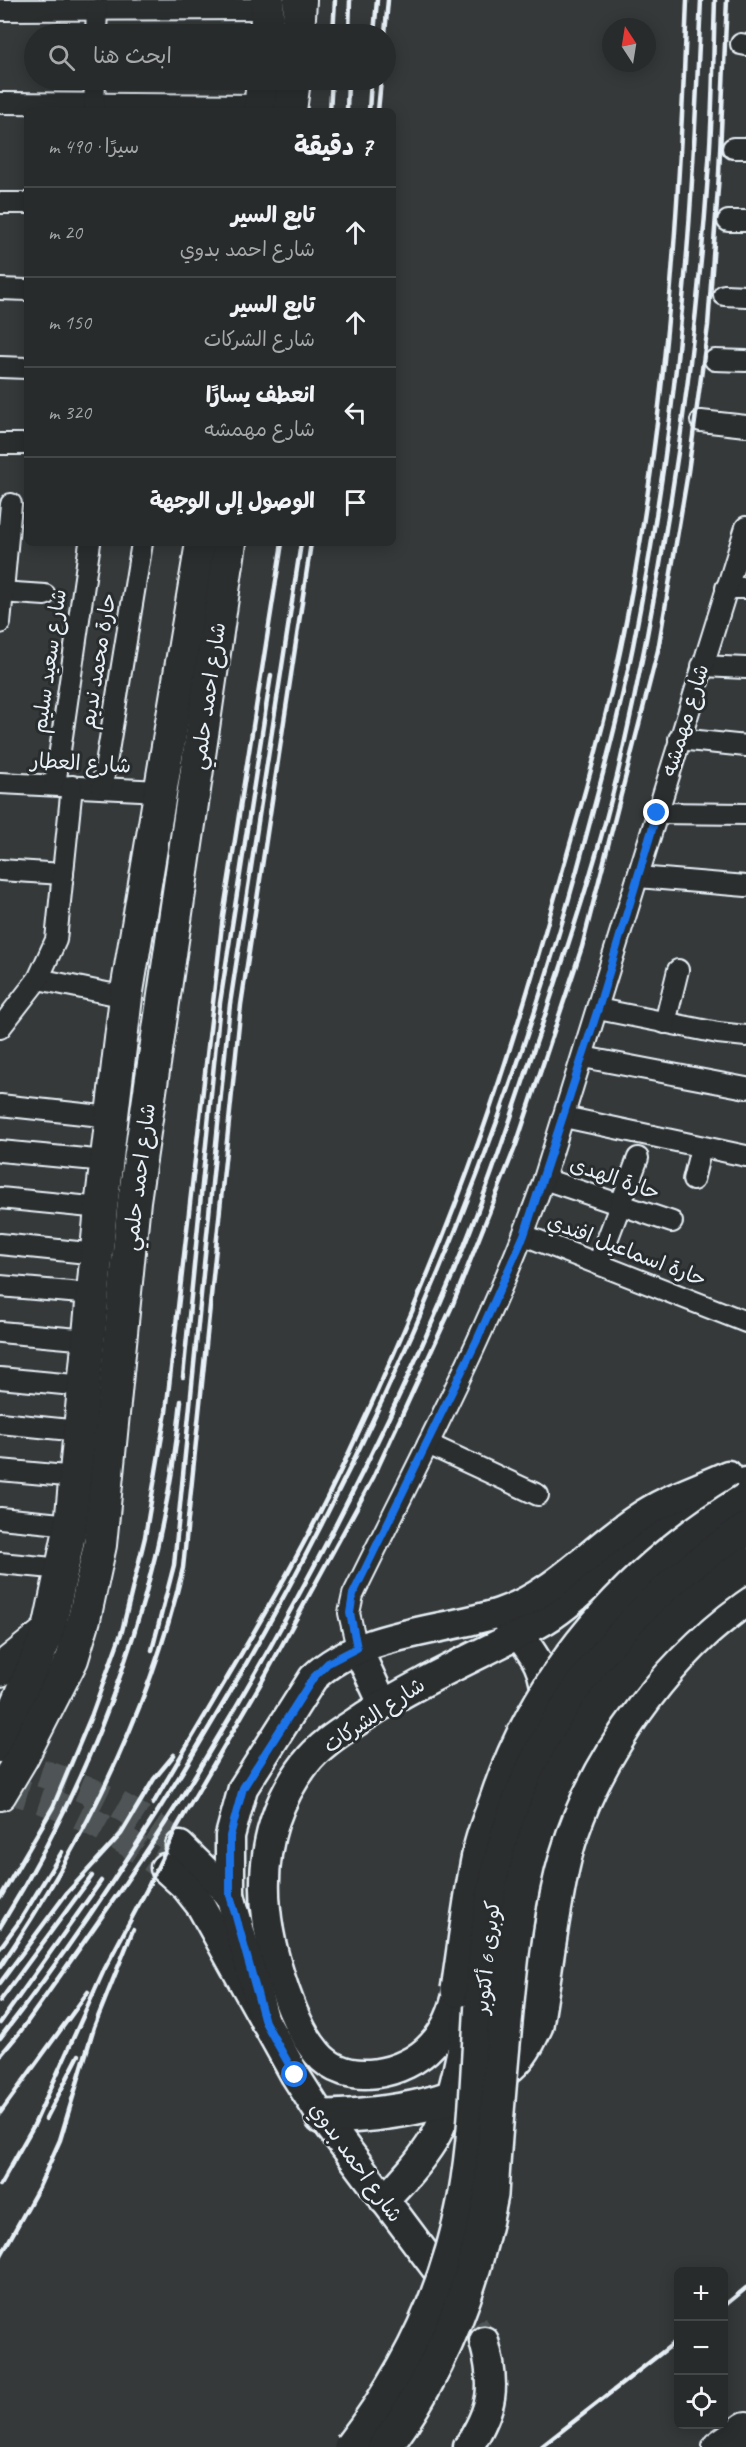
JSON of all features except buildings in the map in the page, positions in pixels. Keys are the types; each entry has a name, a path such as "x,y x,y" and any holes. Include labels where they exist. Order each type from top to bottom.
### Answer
{"highway":[{"path":"459,1990 479,1853 506,1772 535,1711 572,1653 597,1621 636,1582 676,1548 746,1500"},
{"name":"كوبرى 6 أكتوبر","path":"351,2447 399,2379 421,2336 440,2291 454,2245 465,2197 471,2149 487,1941 494,1890 506,1840 523,1792 545,1745 571,1700 601,1658 634,1619 672,1584 746,1530"},
{"path":"375,2447 404,2408 439,2347 470,2260 483,2201 494,2041 508,1923 523,1846 540,1794 569,1733 601,1683 634,1644 682,1599 746,1550"},
{"name":"كوبرى 6 أكتوبر","path":"385,2447 419,2393 451,2333 484,2234 491,2195 511,1949 533,1844 550,1800 596,1716 624,1676 693,1604 746,1565"},
{"path":"322,2117 368,2116 449,2098 496,2075 514,2061 526,2047 536,2025 562,1866 581,1810 605,1760 635,1712 671,1666 704,1631 746,1598"}],"main road":[{"path":"299,24 300,0"},
{"path":"269,102 283,90"},
{"name":"شارع احمد حلمي","path":"0,1746 50,1630 71,1525 101,1204 126,997 201,546"},
{"name":"شارع احمد حلمي","path":"0,1794 22,1757 72,1659 84,1619 100,1545 134,1201 230,546"},
{"path":"101,1204 134,1201"},
{"name":"شارع الشركات","path":"459,1990 454,2011 444,2030 431,2047 414,2060 394,2069 353,2073 334,2067 318,2054 287,1997 273,1954 265,1910 264,1865 271,1828 285,1793 307,1762 334,1736 383,1704 465,1659 604,1542 640,1516 746,1467"},
{"name":"شارع الشركات","path":"265,2022 230,1895 230,1836 243,1788 313,1678 328,1663 357,1648 548,1617 623,1556 657,1532 746,1482"},
{"path":"384,2200 420,2161 436,2137 449,2098 468,2014 494,1846 522,1764 546,1708 546,1687 542,1667 532,1649 509,1623"},
{"path":"0,1670 50,1630"},
{"path":"357,1648 383,1704"},
{"name":"شارع احمد بدوي","path":"230,1895 173,1857 186,1887 201,1906 265,2022 322,2117 438,2271"},
{"path":"468,2447 479,2431 491,2397 492,2370 484,2341"},
{"path":"719,2447 746,2427"}],"street":[{"path":"0,10 77,5 97,9 267,14"},
{"path":"96,24 97,9"},
{"path":"94,107 95,90"},
{"path":"0,103 94,107 269,102"},
{"path":"0,203 24,203"},
{"path":"0,289 24,290"},
{"path":"723,295 746,296"},
{"path":"715,360 746,362"},
{"path":"0,367 24,368"},
{"path":"701,421 746,426"},
{"path":"0,444 24,444"},
{"path":"0,622 1,592 13,504"},
{"name":"شارع مهمشه","path":"357,1648 350,1613 353,1594 428,1444 524,1235 544,1179 702,666 736,588 746,527"},
{"name":"شارع سعيد سليم","path":"0,1029 38,979 56,940 63,874 63,786 90,546"},
{"name":"حارة محمد نديم","path":"102,788 142,546"},
{"path":"1,592 45,595"},
{"path":"702,666 746,668"},
{"path":"679,739 746,746"},
{"name":"شارع العطار","path":"0,783 160,790"},
{"path":"657,813 746,814"},
{"path":"0,870 63,874"},
{"path":"638,877 746,886"},
{"path":"665,1023 678,970"},
{"path":"38,979 126,997"},
{"path":"598,1009 746,1036"},
{"path":"583,1057 746,1088"},
{"path":"0,1106 111,1117"},
{"path":"564,1117 746,1156"},
{"path":"693,1180 701,1148"},
{"path":"0,1150 106,1161"},
{"path":"598,1264 638,1158"},
{"name":"حارة الهدى","path":"544,1179 672,1222"},
{"path":"0,1198 101,1204"},
{"name":"حارة اسماعيل افندي","path":"524,1235 746,1322"},
{"path":"0,1244 97,1254"},
{"path":"0,1286 93,1294"},
{"path":"0,1332 88,1340"},
{"path":"0,1378 84,1386"},
{"path":"0,1423 80,1431"},
{"path":"428,1444 538,1495"},
{"path":"0,1470 76,1477"},
{"path":"0,1518 71,1525"},
{"path":"0,1563 63,1569"}],"tunnel":[{"path":"0,1762 49,1775 117,1804 180,1846"},
{"path":"0,1788 45,1801 87,1819 165,1868"},
{"path":"451,2290 484,2341"}],"railway":[{"path":"334,24 335,0"},
{"path":"349,24 350,0"},
{"path":"375,24 377,0"},
{"path":"386,24 388,0"},
{"path":"153,1804 301,1549 364,1421 417,1300 466,1176 503,1071 532,975 585,792 615,676 649,487 668,325 680,163 687,0"},
{"path":"0,2038 76,1935 147,1828 253,1651 311,1545 365,1437 415,1326 462,1215 504,1101 543,986 577,870 621,702 641,605 655,524 677,360 691,199 701,0"},
{"path":"0,2056 20,2032 156,1836 199,1769 297,1598 387,1422 441,1302 481,1203 505,1135 601,838 634,698 663,550 685,401 702,250 710,153 715,0"},
{"path":"0,2185 34,2125 103,1972 177,1827 265,1676 373,1478 453,1304 516,1145 582,947 658,650 688,472 708,326 719,174 727,0"},
{"path":"330,108 331,90"},
{"path":"347,108 348,90"},
{"path":"369,108 370,90"},
{"path":"378,108 380,90"},
{"path":"0,1898 53,1807 92,1714 122,1631 145,1537 166,1412 223,916 282,546"},
{"path":"152,1650 174,1565 230,1004 301,546"},
{"path":"0,1967 59,1873 110,1776 152,1674 183,1568 241,1005 311,546"},
{"path":"183,1377 220,1003 271,675"},
{"path":"0,1927 35,1867 67,1804 96,1740 120,1675 142,1608 159,1539 172,1471 181,1401"},
{"path":"0,1983 66,1894 121,1834 154,1779 174,1755"},
{"path":"0,1948 19,1922 62,1852"},
{"path":"0,2001 92,1876"},
{"path":"0,2023 101,1881"},
{"path":"0,2257 39,2187 60,2140 94,2027 133,1930"},
{"path":"0,2113 88,1992"},
{"path":"46,2119 79,2055"},
{"path":"728,2303 746,2288"},
{"path":"541,2447 674,2343"}],"route":[{"path":"295,2075 265,2022 245,1942 230,1895 228,1861 234,1812 255,1766 313,1678 328,1663 357,1648 350,1613 353,1594 428,1444 524,1235 598,1009 657,813"}]}
